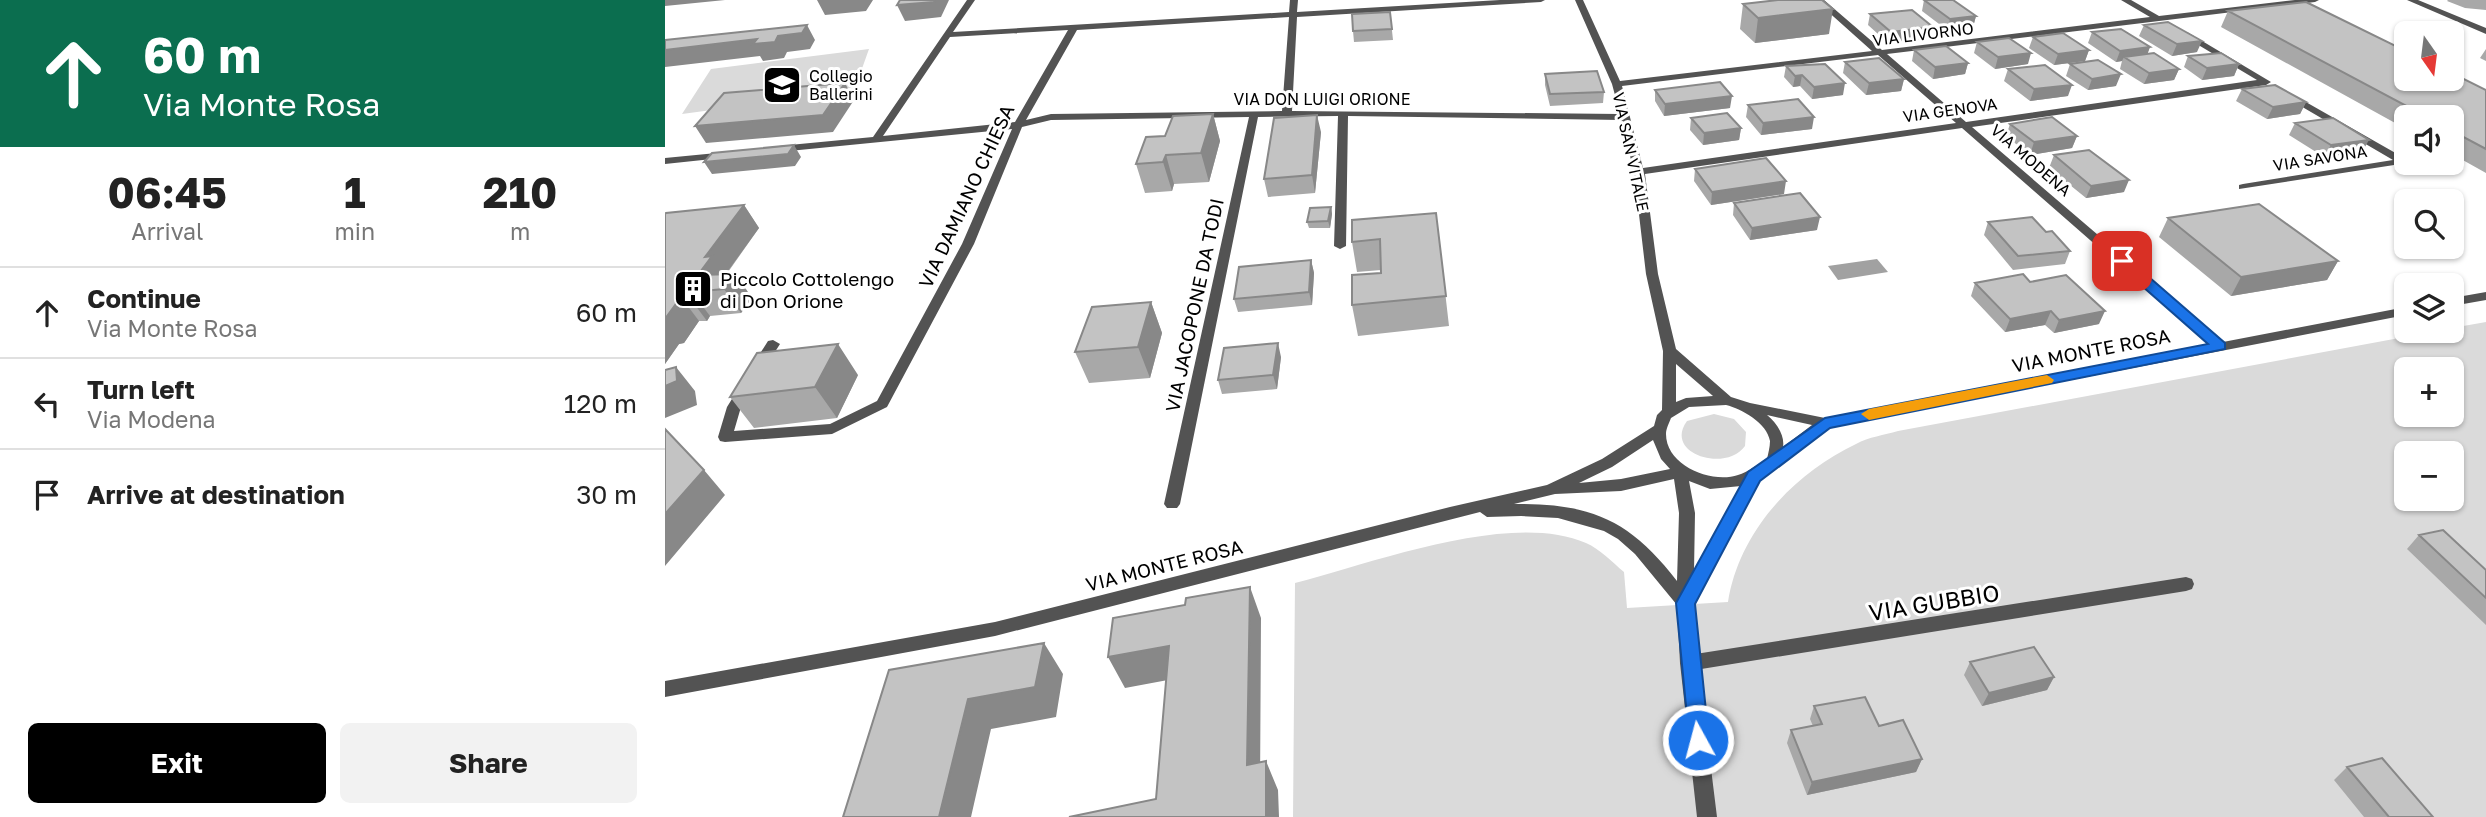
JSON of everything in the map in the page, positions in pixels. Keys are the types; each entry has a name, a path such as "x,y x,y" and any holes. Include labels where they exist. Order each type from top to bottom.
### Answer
{"street":[{"path":"876,139 945,34 971,0"},
{"path":"1287,115 1294,0"},
{"path":"945,34 1541,0"},
{"name":"VIA SAN VITALE","path":"1579,0 1617,84 1639,172 1653,274 1670,351 1669,411"},
{"name":"VIA MODENA","path":"1819,0 2220,346"},
{"path":"2125,0 2265,82"},
{"name":"VIA LIVORNO","path":"1617,84 2315,0"},
{"path":"2411,0 2486,32"},
{"name":"VIA DAMIANO CHIESA","path":"773,344 734,407 725,437 832,429 882,404 968,244 1019,125 1074,27"},
{"name":"VIA GENOVA","path":"1639,172 2265,82"},
{"name":"VIA SAVONA","path":"2243,187 2403,160 2265,82"},
{"name":"VIA DON LUIGI ORIONE","path":"771,150 1019,125 1051,117 1254,114 1626,117"},
{"name":"VIA JACOPONE DA TODI","path":"1172,505 1254,114"},
{"path":"1340,246 1343,114"},
{"path":"665,161 744,153"},
{"path":"2464,300 2486,296"},
{"name":"VIA MONTE ROSA","path":"1744,405 1825,423 2394,313"},
{"path":"1670,351 1726,400"},
{"path":"1551,490 1621,485 1679,472 1709,482 1744,481 1774,462 1777,447 1774,431 1759,414 1744,405 1707,398 1690,401 1669,411 1657,430 1663,453 1679,472 1687,513 1685,603 1689,663 1707,817"},
{"name":"VIA MONTE ROSA","path":"1774,462 1825,423"},
{"name":"VIA MONTE ROSA","path":"665,689 995,629 1450,513 1551,490 1607,463 1657,430"},
{"path":"1685,603 1754,477"},
{"path":"1450,513 1527,511 1559,513 1590,521 1624,535 1685,603"},
{"name":"VIA GUBBIO","path":"1689,663 2186,584"}],"shaded area":[{"path":"869,49 854,91 682,114 711,69"},
{"path":"1877,259 1888,272 1838,280 1828,266"},
{"path":"2486,322 2486,817 1293,817 1295,583 1441,543 1481,536 1555,534 1586,543 1624,572 1627,608 1728,602 1734,576 1744,552 1772,508 1811,472 1833,457 1866,440 1898,431 2394,339 2394,343 2464,343 2464,326"},
{"path":"1714,414 1734,419 1746,432 1745,446 1736,454 1712,459 1690,451 1683,443 1682,433 1687,421"}],"building":[{"path":"900,0 935,0 897,5"},
{"path":"1778,0 1822,0 1833,9 1758,18 1743,4"},
{"path":"1924,0 1953,0 1976,16 1950,19"},
{"path":"2306,2 2394,45 2394,91 2464,91 2464,79 2486,90 2486,149 2464,137 2464,105 2404,105 2228,11"},
{"path":"1912,10 1933,27 1891,32 1870,14"},
{"path":"1390,12 1392,29 1353,31 1352,14"},
{"path":"2168,22 2202,41 2177,44 2144,25"},
{"path":"807,25 802,33 778,36 775,42 753,44 757,39 665,50 665,40"},
{"path":"2121,29 2150,47 2120,51 2092,32"},
{"path":"2063,33 2089,50 2058,54 2033,37"},
{"path":"2009,38 2031,53 1998,57 1977,42"},
{"path":"1946,46 1968,63 1935,67 1914,50"},
{"path":"2154,53 2179,69 2149,73 2124,57"},
{"path":"2221,53 2239,64 2207,68 2188,56"},
{"path":"1879,58 1904,79 1869,83 1845,62"},
{"path":"2098,60 2121,74 2092,79 2070,64"},
{"path":"1825,64 1845,83 1814,87 1802,75 1795,76 1786,66"},
{"path":"2045,65 2072,85 2034,89 2008,69"},
{"path":"1597,71 1604,92 1550,94 1545,74"},
{"path":"1720,82 1732,96 1665,104 1655,90"},
{"path":"845,83 823,115 695,126 724,93"},
{"path":"2275,85 2306,102 2273,107 2242,89"},
{"path":"1798,99 1814,117 1763,123 1748,105"},
{"path":"1727,113 1741,128 1704,133 1691,118"},
{"path":"1213,114 1201,153 1166,155 1163,162 1136,164 1146,137 1165,136 1173,116"},
{"path":"1317,115 1312,175 1264,179 1274,118"},
{"path":"2052,117 2077,136 2034,142 2010,124"},
{"path":"2333,118 2369,140 2331,145 2295,123"},
{"path":"794,145 788,154 704,162 712,153"},
{"path":"2089,150 2129,180 2091,186 2054,155"},
{"path":"1766,158 1786,181 1712,192 1695,169"},
{"path":"1800,193 1820,217 1752,228 1734,203"},
{"path":"2259,204 2338,261 2241,277 2168,218"},
{"path":"744,205 705,257 712,256 698,275 736,274 724,289 692,292 689,297 681,297 665,319 665,214"},
{"path":"1331,207 1328,221 1307,222 1310,208"},
{"path":"1436,213 1446,296 1352,305 1352,275 1381,273 1380,239 1352,242 1352,220"},
{"path":"2032,217 2046,232 2052,231 2070,251 2018,256 1988,222"},
{"path":"1311,260 1309,292 1234,299 1239,267"},
{"path":"2023,274 2030,282 2066,275 2105,311 2059,320 2051,311 2010,319 1975,283"},
{"path":"1151,302 1138,347 1075,352 1092,307"},
{"path":"1278,343 1273,375 1218,380 1224,348"},
{"path":"838,344 815,387 730,397 757,353"},
{"path":"676,367 677,381 665,386 665,370"},
{"path":"665,429 704,470 665,514"},
{"path":"2443,530 2486,570 2486,598 2419,535"},
{"path":"1250,587 1247,765 1266,761 1266,817 1069,817 1156,799 1169,646 1108,657 1113,618 1185,605 1186,598"},
{"path":"1044,643 1035,687 968,699 939,817 843,817 889,670"},
{"path":"2034,647 2054,677 1989,693 1970,662"},
{"path":"1865,697 1879,726 1903,720 1922,759 1812,782 1791,730 1822,724 1814,706"},
{"path":"2382,758 2433,817 2389,817 2347,767"}],"slow traffic":[{"path":"1869,414 2047,380"}],"place":[{"name":"Collegio Ballerini","path":"782,85"},
{"name":"Piccolo Cottolengo di Don Orione","path":"693,289"}],"route":[{"path":"1698,740 1685,603 1754,477 1825,423 2220,346 2122,261"}]}
